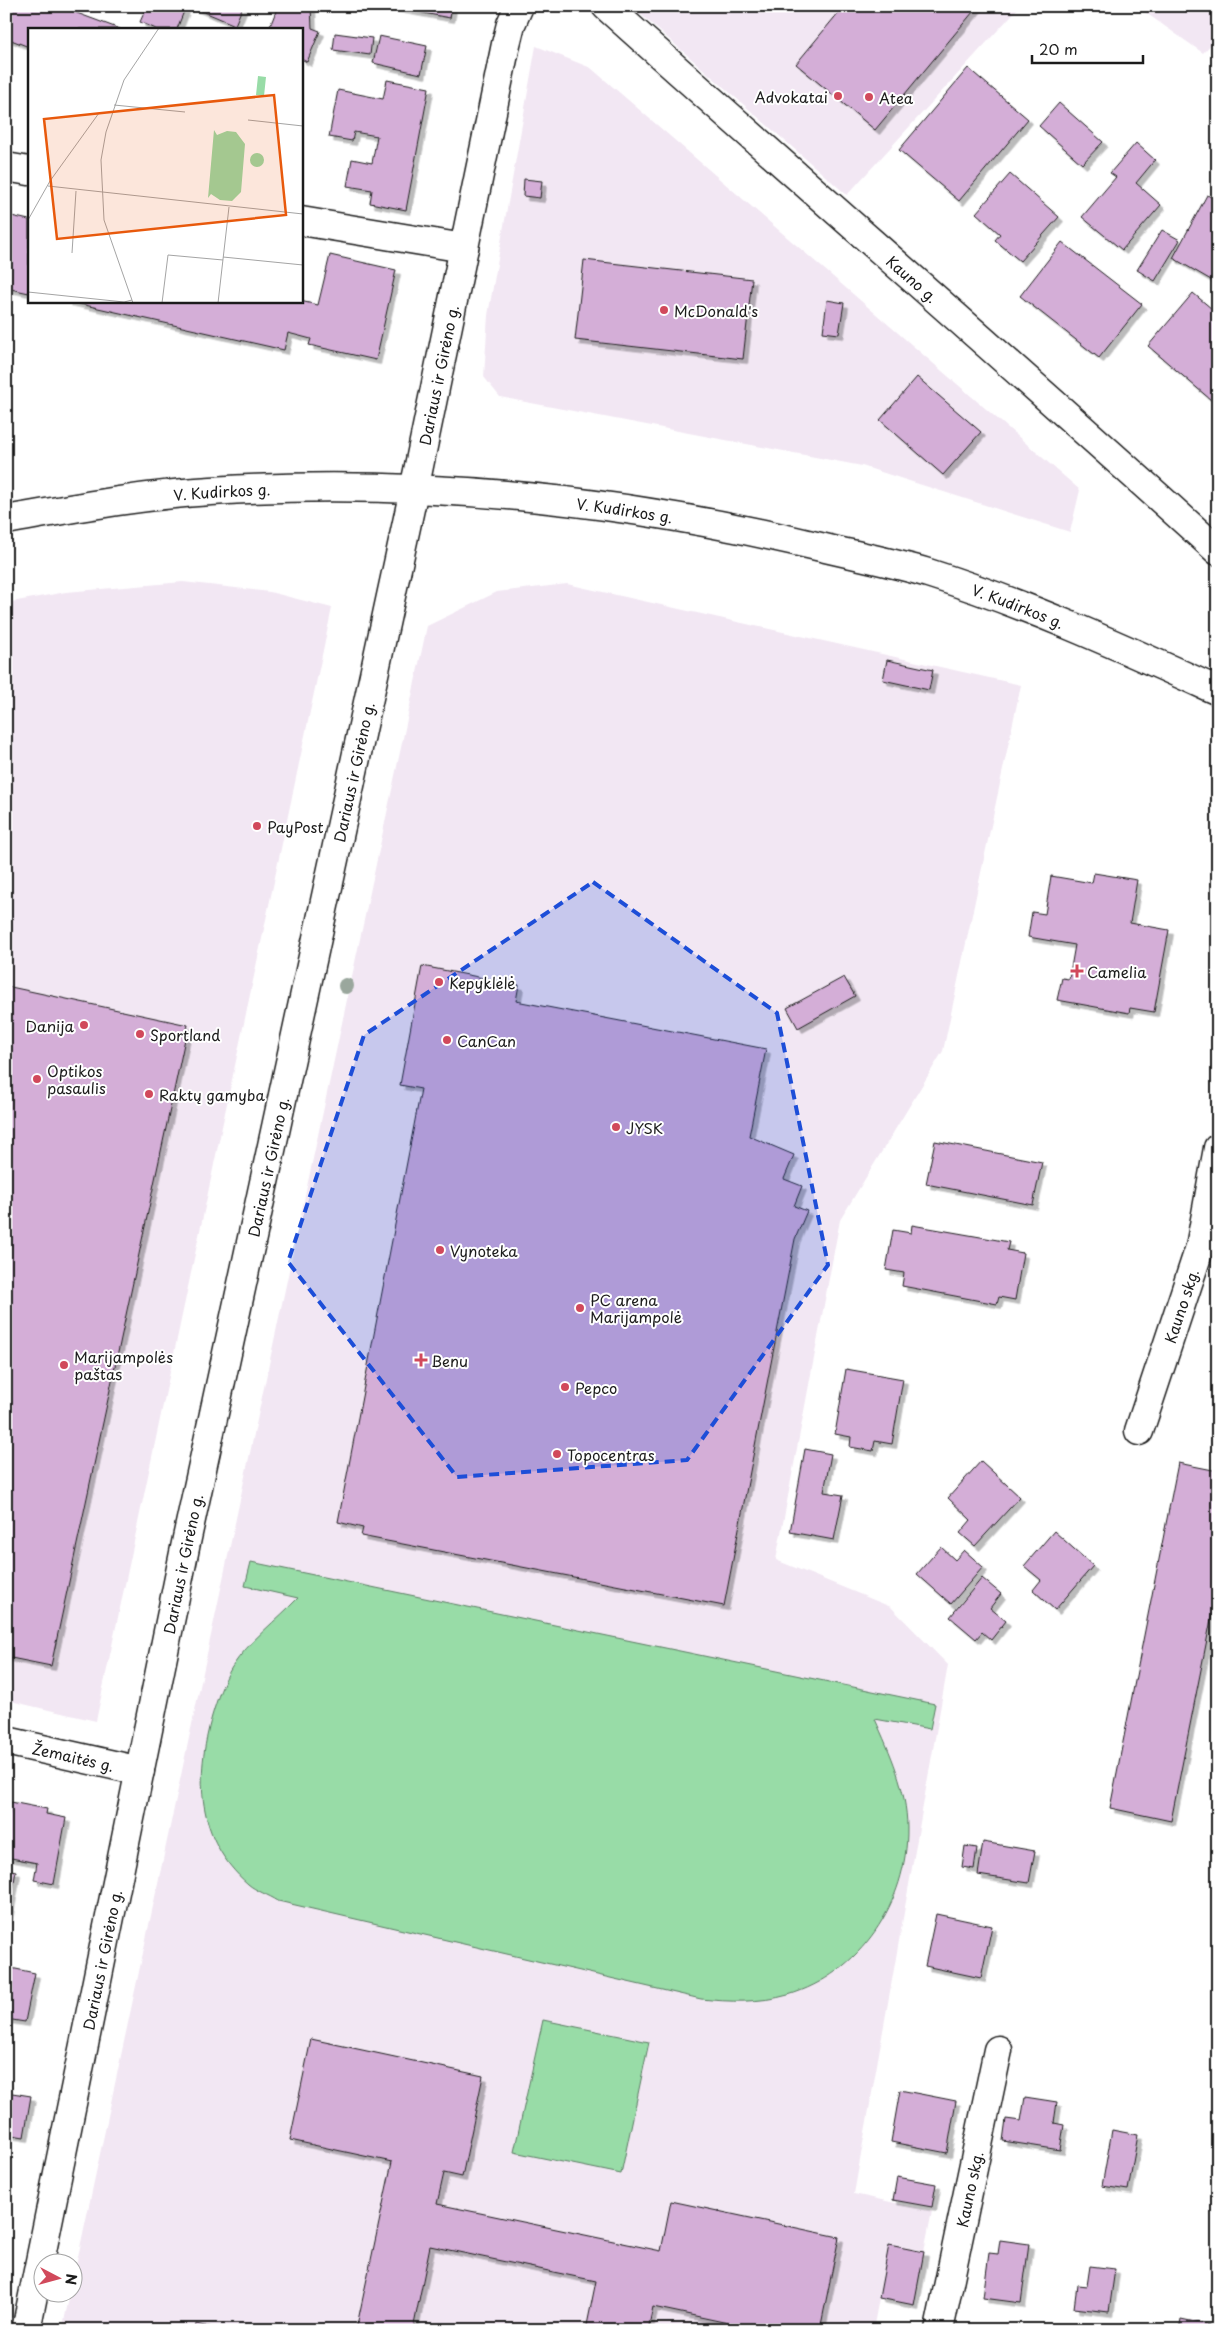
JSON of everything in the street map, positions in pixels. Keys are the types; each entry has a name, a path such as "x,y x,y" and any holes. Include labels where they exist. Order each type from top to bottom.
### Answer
{"street":[{"name":"Dariaus ir Girėno g.","path":"26,2330 191,1519 414,490 511,24 519,6"},
{"name":"Kauno g.","path":"606,6 789,171 1051,399 1218,551"},
{"path":"6,167 28,171"},
{"path":"302,221 464,248"},
{"name":"V. Kudirkos g.","path":"6,520 145,497 208,491 305,486 495,492 605,504 752,530 917,570 1024,608 1218,691"},
{"name":"Kauno skg.","path":"1139,1431 1200,1247 1218,1148"},
{"name":"Žemaitės g.","path":"6,1740 140,1771"},
{"name":"Kauno skg.","path":"939,2330 998,2050"}],"highlighted area":[{"path":"593,882 777,1013 828,1265 687,1460 457,1477 288,1262 364,1035"}],"shaded area":[{"path":"631,6 1020,6 847,195"},
{"path":"1136,6 1218,6 1218,37 1203,53"},
{"path":"536,46 591,68 1080,490 1070,532 862,466 500,397 484,377 488,315"},
{"path":"183,582 270,592 332,608 96,1721 6,1700 6,603 66,592"},
{"path":"567,584 1021,685 943,1051 840,1220 776,1560 891,1607 948,1665 854,2194 932,2211 924,2252 889,2245 873,2330 62,2330 68,2304 82,2304 82,2254 79,2254 427,626 497,592"}],"green space":[{"path":"251,1562 935,1704 930,1729 875,1719 897,1772 906,1814 905,1856 899,1882 889,1908 875,1931 858,1952 837,1970 814,1985 777,1998 756,2001 733,2001 701,1999 278,1901 259,1891 248,1884 231,1866 218,1847 209,1827 204,1806 202,1784 203,1761 212,1716 223,1685 232,1667 247,1648 298,1598 245,1586"},
{"path":"543,2020 649,2042 621,2174 514,2152"}],"building":[{"path":"6,6 58,6 117,28 28,28 28,47 6,38"},
{"path":"147,6 186,6 177,28 154,28 140,22"},
{"path":"190,6 243,6 235,25"},
{"path":"278,6 311,6 312,28 320,31 307,62 302,60 302,28 269,28"},
{"path":"385,6 452,6 450,18"},
{"name":"Atea","path":"844,6 978,6 875,130 796,64"},
{"path":"335,33 372,38 370,55 333,50"},
{"path":"379,36 427,46 421,74 373,63"},
{"path":"968,68 1028,119 959,201 899,150"},
{"path":"387,80 429,88 406,210 370,203 372,190 347,186 352,159 372,163 377,136 354,132 352,141 329,137 338,90 383,99"},
{"path":"1059,103 1103,142 1082,164 1039,126"},
{"path":"1136,143 1155,160 1136,183 1161,205 1122,250 1082,217 1116,177 1110,173"},
{"path":"1010,174 1059,217 1020,261 995,240 1000,234 976,213"},
{"path":"524,179 542,181 540,198 523,196"},
{"path":"1207,195 1218,200 1218,269 1211,280 1173,258"},
{"path":"7,215 28,220 28,293 6,288"},
{"path":"1162,230 1180,240 1155,281 1137,270"},
{"path":"1062,242 1142,304 1099,358 1020,296"},
{"path":"330,255 396,270 376,360 309,345 311,339 288,333 284,350 71,302 302,301 318,305"},
{"name":"McDonald's","path":"584,260 752,279 743,359 575,340"},
{"path":"1193,293 1218,314 1218,406 1148,346"},
{"path":"827,300 844,303 839,334 823,332"},
{"path":"917,377 981,432 943,475 880,420"},
{"path":"887,660 933,670 929,690 883,680"},
{"path":"1094,873 1137,880 1130,923 1169,930 1154,1012 1130,1008 1129,1013 1057,1000 1062,978 1069,979 1075,945 1028,937 1032,912 1045,914 1051,876 1092,883"},
{"name":"PC arena Marijampolė","path":"422,966 519,985 516,1001 766,1049 749,1136 794,1155 784,1179 802,1186 794,1206 807,1211 795,1239 724,1606 361,1536 363,1528 338,1522 421,1089 400,1085"},
{"path":"844,977 855,996 798,1028 787,1008"},
{"path":"6,986 188,1025 51,1666 6,1657"},
{"path":"935,1141 1042,1162 1033,1205 926,1184"},
{"path":"912,1225 1009,1242 1007,1250 1023,1253 1015,1300 999,1297 997,1304 902,1286 904,1273 886,1270 893,1230 911,1233"},
{"path":"846,1369 903,1379 892,1444 875,1441 873,1451 850,1447 851,1437 835,1434"},
{"path":"805,1449 831,1454 824,1492 843,1495 834,1540 790,1532"},
{"path":"981,1461 1020,1497 975,1546 960,1533 971,1520 948,1498"},
{"path":"1178,1463 1218,1471 1218,1584 1171,1821 1110,1808"},
{"path":"1054,1531 1093,1566 1055,1610 1033,1590 1041,1580 1024,1566"},
{"path":"941,1547 955,1560 964,1550 983,1567 951,1604 917,1574"},
{"path":"982,1578 1001,1594 990,1608 1006,1621 991,1640 982,1632 976,1639 950,1617"},
{"path":"11,1802 47,1809 46,1814 66,1818 54,1884 34,1880 37,1863 6,1857 6,1829"},
{"path":"983,1842 1035,1851 1029,1883 978,1875"},
{"path":"965,1846 977,1848 974,1869 962,1867"},
{"path":"6,1869 16,1871 6,1926"},
{"path":"936,1914 992,1926 981,1978 925,1966"},
{"path":"6,1967 35,1973 25,2022 6,2019"},
{"path":"311,2039 483,2076 462,2177 444,2173 437,2204 661,2251 671,2201 839,2237 820,2330 761,2330 653,2307 648,2330 586,2330 596,2281 430,2246 413,2330 356,2330 392,2162 290,2140"},
{"path":"900,2090 956,2101 947,2153 891,2142"},
{"path":"6,2092 31,2096 24,2137 6,2134"},
{"path":"1025,2097 1057,2102 1054,2123 1064,2125 1060,2150 1003,2141 1006,2119 1021,2121"},
{"path":"1112,2130 1138,2135 1128,2190 1102,2186"},
{"path":"897,2177 936,2184 932,2207 893,2200"},
{"path":"1000,2240 1029,2244 1021,2303 983,2298 989,2253 998,2254"},
{"path":"889,2245 924,2252 914,2305 879,2298"},
{"path":"1090,2266 1115,2269 1109,2312 1074,2308 1077,2285 1087,2286"},
{"path":"1218,2312 1218,2330 1179,2330 1181,2319 1214,2326"},
{"path":"196,2324 223,2330 195,2330"}],"place":[{"name":"Advokatai","path":"838,96"},
{"name":"Atea","path":"869,97"},
{"name":"McDonald's","path":"664,310"},
{"name":"PayPost","path":"257,826"},
{"name":"Camelia","path":"1077,971"},
{"name":"Kepyklėlė","path":"439,982"},
{"name":"Danija","path":"84,1025"},
{"name":"Sportland","path":"140,1034"},
{"name":"CanCan","path":"447,1040"},
{"name":"Optikos pasaulis","path":"37,1079"},
{"name":"Raktų gamyba","path":"149,1094"},
{"name":"JYSK","path":"616,1127"},
{"name":"Vynoteka","path":"440,1250"},
{"name":"PC arena Marijampolė","path":"580,1308"},
{"name":"Benu","path":"421,1360"},
{"name":"Marijampolės paštas","path":"64,1365"},
{"name":"Pepco","path":"565,1387"},
{"name":"Topocentras","path":"557,1454"}]}
